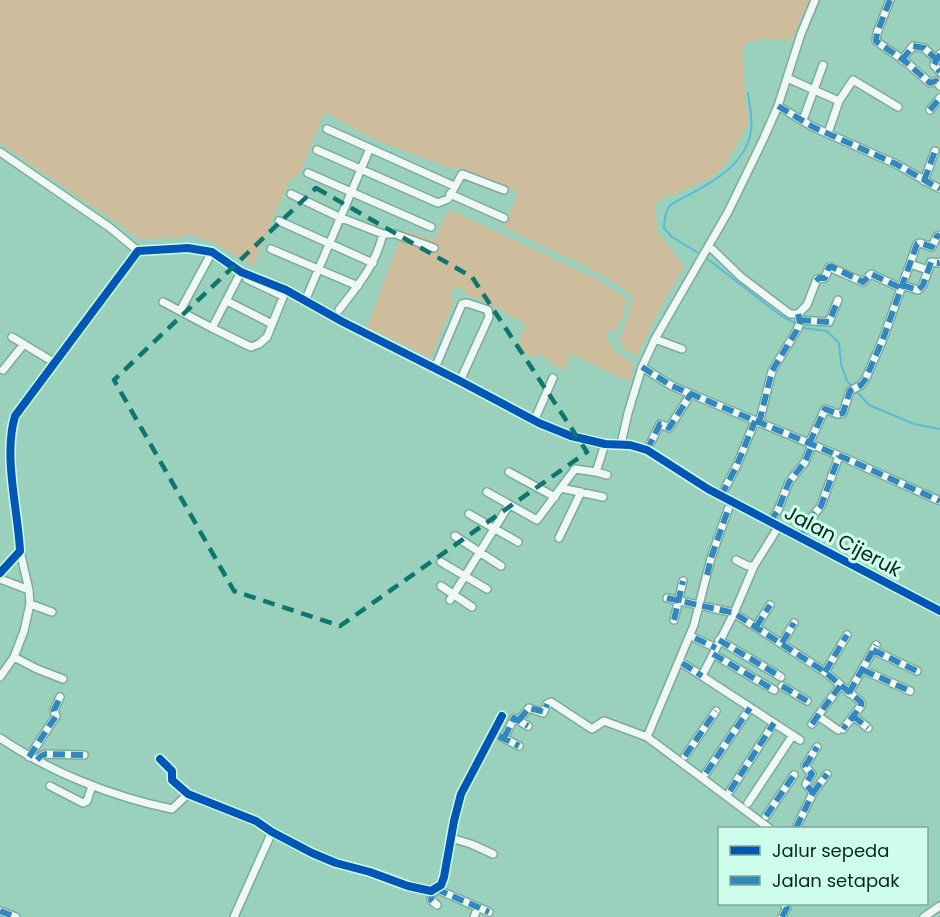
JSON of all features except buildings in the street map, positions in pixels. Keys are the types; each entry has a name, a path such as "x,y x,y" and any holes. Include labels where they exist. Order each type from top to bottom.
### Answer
{"street":[{"path":"621,444 642,367 655,339 728,212 778,106 801,34 815,0"},
{"path":"890,0 876,39 878,43 930,84 936,81 940,86"},
{"path":"902,60 913,46 924,48 938,57 934,66 940,72"},
{"path":"803,120 824,65"},
{"path":"787,78 839,101"},
{"path":"828,134 839,101 853,80 898,107"},
{"path":"930,110 940,98"},
{"path":"778,106 828,134 896,164 940,189"},
{"path":"327,129 454,186"},
{"path":"304,301 370,148"},
{"path":"317,150 438,203 445,201 459,176 464,174 504,190"},
{"path":"924,181 935,151"},
{"path":"0,152 109,227 138,251 189,248 212,252 241,274 304,301 561,433 605,444 621,444 646,450 660,424 669,429 691,394"},
{"path":"308,172 431,227"},
{"path":"291,194 382,234 395,234 434,248"},
{"path":"450,194 504,218"},
{"path":"279,221 373,263"},
{"path":"339,310 373,263 382,234"},
{"path":"932,247 937,236 940,235"},
{"path":"770,522 778,510 789,482 805,462 825,410 843,414 854,388 863,383 883,339 918,243 940,250"},
{"path":"708,247 741,277 799,321 830,322 838,300"},
{"path":"271,249 358,286"},
{"path":"0,677 14,657 24,632 30,604 30,590 20,551 14,495 12,426 15,416 138,251"},
{"path":"180,311 212,252"},
{"path":"721,496 757,422 772,371 799,321 817,279 825,278 829,267 863,282 872,274 901,286 918,290 923,285 932,262 940,262"},
{"path":"910,264 928,270"},
{"path":"212,328 241,274"},
{"path":"163,302 253,347 266,339 284,293"},
{"path":"227,301 272,324"},
{"path":"435,368 462,304 467,303 488,310 489,317 460,381"},
{"path":"12,337 55,363"},
{"path":"655,339 682,350"},
{"path":"3,370 24,344"},
{"path":"642,367 672,386 940,501"},
{"path":"534,421 553,378"},
{"path":"672,386 676,378"},
{"path":"596,472 605,444"},
{"name":"Jalan Cijeruk","path":"646,450 721,496 940,611"},
{"path":"800,538 809,520 821,506 839,456"},
{"path":"487,492 537,520 576,468 607,475"},
{"path":"509,472 555,497"},
{"path":"561,488 603,497"},
{"path":"559,538 581,492"},
{"path":"647,736 691,633 700,607 711,558 731,501"},
{"path":"452,598 509,505"},
{"path":"469,514 518,542"},
{"path":"702,676 734,614 754,566 779,526"},
{"path":"455,536 501,566"},
{"path":"0,573 20,551"},
{"path":"736,560 748,566 754,566"},
{"path":"441,562 487,590"},
{"path":"0,579 30,590"},
{"path":"674,620 683,581"},
{"path":"441,586 452,598 472,607"},
{"path":"667,598 734,614 825,672 861,702 861,706 841,730 818,716"},
{"path":"30,604 52,612"},
{"path":"756,627 770,605"},
{"path":"782,643 794,623"},
{"path":"825,672 847,635"},
{"path":"695,638 774,690"},
{"path":"719,640 781,677"},
{"path":"849,693 874,647 917,671"},
{"path":"14,657 63,679"},
{"path":"682,663 800,740"},
{"path":"863,670 910,691"},
{"path":"782,686 807,701"},
{"path":"812,724 840,686"},
{"path":"29,757 56,716 54,710 60,697"},
{"path":"519,720 529,708 543,713 547,704 551,702 592,729 604,721 647,736 768,827"},
{"path":"706,773 750,708"},
{"path":"685,756 716,711"},
{"path":"437,904 432,900 434,890 441,885 444,877 461,794 502,716"},
{"path":"853,716 868,728"},
{"path":"504,738 513,719 528,726"},
{"path":"730,790 774,723"},
{"path":"494,733 519,746"},
{"path":"748,803 792,735"},
{"path":"0,738 29,757 92,786 171,808 175,808 188,794"},
{"path":"817,747 805,765 822,781"},
{"path":"37,760 46,754 84,755"},
{"path":"160,759 172,771 173,781 188,794 256,821 272,832 336,863 408,886 434,890 489,912"},
{"path":"812,774 806,784 813,793"},
{"path":"796,827 813,793 827,774"},
{"path":"766,816 794,775"},
{"path":"50,786 83,802 87,800 92,786"},
{"path":"234,917 272,832"},
{"path":"451,838 493,854"},
{"path":"924,917 940,906"},
{"path":"474,917 478,907"},
{"path":"0,911 16,917"}],"highlighted area":[{"path":"316,188 472,277 587,452 340,626 234,591 114,380"}],"shaded area":[{"path":"0,0 809,0 792,39 787,41 778,38 757,40 745,45 742,54 748,124 727,163 714,176 672,196 665,196 655,204 657,231 684,266 658,312 638,355 628,352 619,343 633,298 625,290 594,271 504,228 518,192 463,168 452,169 378,141 328,114 324,114 301,171 288,183 253,266 214,243 188,234 183,238 140,239 0,143"},
{"path":"451,210 597,279 626,298 627,303 617,331 609,330 607,341 612,344 613,350 633,363 630,381 571,354 564,370 549,363 549,359 538,353 535,358 516,350 525,324 466,294 466,291 454,287 450,294 455,299 430,358 367,327 402,232 405,230 432,239 436,238 445,215"}],"waterway":[{"path":"700,254 672,237 664,228 666,214 673,203 722,175 741,155 748,143 751,130 748,93"},
{"path":"705,257 780,315 804,328 827,331 839,343 841,364 847,381 869,405 914,424 940,429"}],"marked path":[{"path":"890,0 876,41 906,62 930,83 936,81 940,86"},
{"path":"902,60 913,46 924,48 936,59"},
{"path":"940,54 934,65 940,72"},
{"path":"930,110 940,98"},
{"path":"778,106 813,127 896,164 940,189"},
{"path":"924,181 935,151"},
{"path":"809,444 825,409 838,414 843,413 850,391 865,380 883,339 917,244 932,247 937,236 940,235"},
{"path":"902,285 918,290 923,285 931,262 940,262"},
{"path":"816,281 819,278 825,278 829,267 832,267 863,282 871,274 901,288"},
{"path":"799,320 829,322 838,300"},
{"path":"759,423 772,371 797,330 800,323 798,314"},
{"path":"642,367 672,386 847,459 940,501"},
{"path":"647,450 660,424 669,428 691,394"},
{"path":"721,496 755,421"},
{"path":"770,522 778,510 789,482 805,462 812,445"},
{"path":"800,538 809,520 821,506 839,456"},
{"path":"707,575 731,501"},
{"path":"674,620 683,581"},
{"path":"667,598 734,613 825,672 861,702 861,706 843,729"},
{"path":"756,627 770,605"},
{"path":"782,643 794,623"},
{"path":"825,672 847,635"},
{"path":"695,638 716,648"},
{"path":"719,640 781,677"},
{"path":"849,693 876,645"},
{"path":"873,650 917,671"},
{"path":"713,654 774,690"},
{"path":"682,663 702,676"},
{"path":"863,670 910,691"},
{"path":"782,686 807,701"},
{"path":"812,724 840,686"},
{"path":"29,757 56,716 54,710 60,697"},
{"path":"519,720 529,708 544,712 547,704"},
{"path":"706,773 750,708"},
{"path":"685,756 716,711"},
{"path":"853,716 868,728"},
{"path":"504,738 514,718 528,726"},
{"path":"730,791 774,723"},
{"path":"499,736 519,746"},
{"path":"796,827 813,793 806,784 812,774 805,766 817,747"},
{"path":"37,760 46,754 84,755"},
{"path":"813,793 827,774"},
{"path":"766,816 794,775"},
{"path":"436,889 489,912"},
{"path":"433,890 431,900 437,905"},
{"path":"782,917 787,908 785,905"},
{"path":"0,911 16,917"}],"cycle path":[{"path":"0,573 20,551 10,448 15,416 138,251 188,248 212,252 241,272 286,290 343,322 539,423 571,436 605,444 630,445 647,450 708,489 940,611"},
{"path":"160,759 172,771 172,780 188,794 256,821 272,832 336,863 431,891 441,885 444,877 461,794 502,716"}]}
